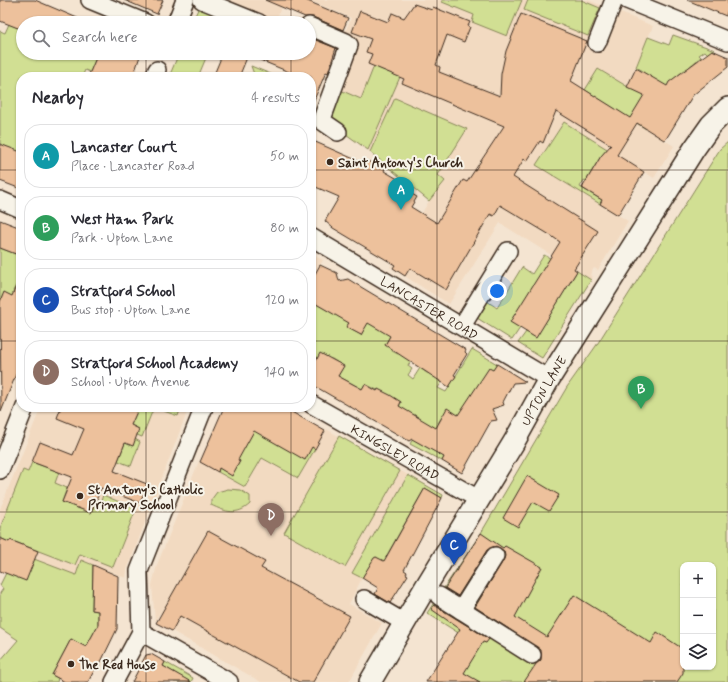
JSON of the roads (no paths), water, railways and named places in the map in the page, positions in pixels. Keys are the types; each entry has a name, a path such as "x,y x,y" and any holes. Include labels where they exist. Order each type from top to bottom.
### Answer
{"main road":[{"name":"UPTON LANE","path":"370,682 480,500 549,378 694,149 711,125 728,108"}],"street":[{"path":"90,0 129,16"},
{"path":"179,16 185,0"},
{"path":"202,0 242,16"},
{"path":"597,43 614,0"},
{"path":"627,0 728,41"},
{"path":"316,29 346,42 349,45 322,119 322,121 338,132"},
{"path":"0,200 16,207"},
{"name":"LANCASTER ROAD","path":"316,240 549,378"},
{"path":"462,326 508,251"},
{"name":"KINGSLEY ROAD","path":"316,407 480,500"},
{"path":"0,470 23,412"},
{"path":"114,682 141,632 139,571 202,412"},
{"path":"461,610 495,556"},
{"path":"439,596 532,655"},
{"path":"364,598 405,623"},
{"path":"141,632 229,682"}],"place":[{"name":"Saint Antony's Church","path":"330,162"},
{"name":"Lancaster Court","path":"401,210"},
{"name":"West Ham Park","path":"641,409"},
{"name":"St Antony's Catholic Primary School","path":"80,496"},
{"name":"Stratford School Academy","path":"271,536"},
{"name":"Stratford School","path":"454,565"},
{"name":"The Red House","path":"71,664"}]}
